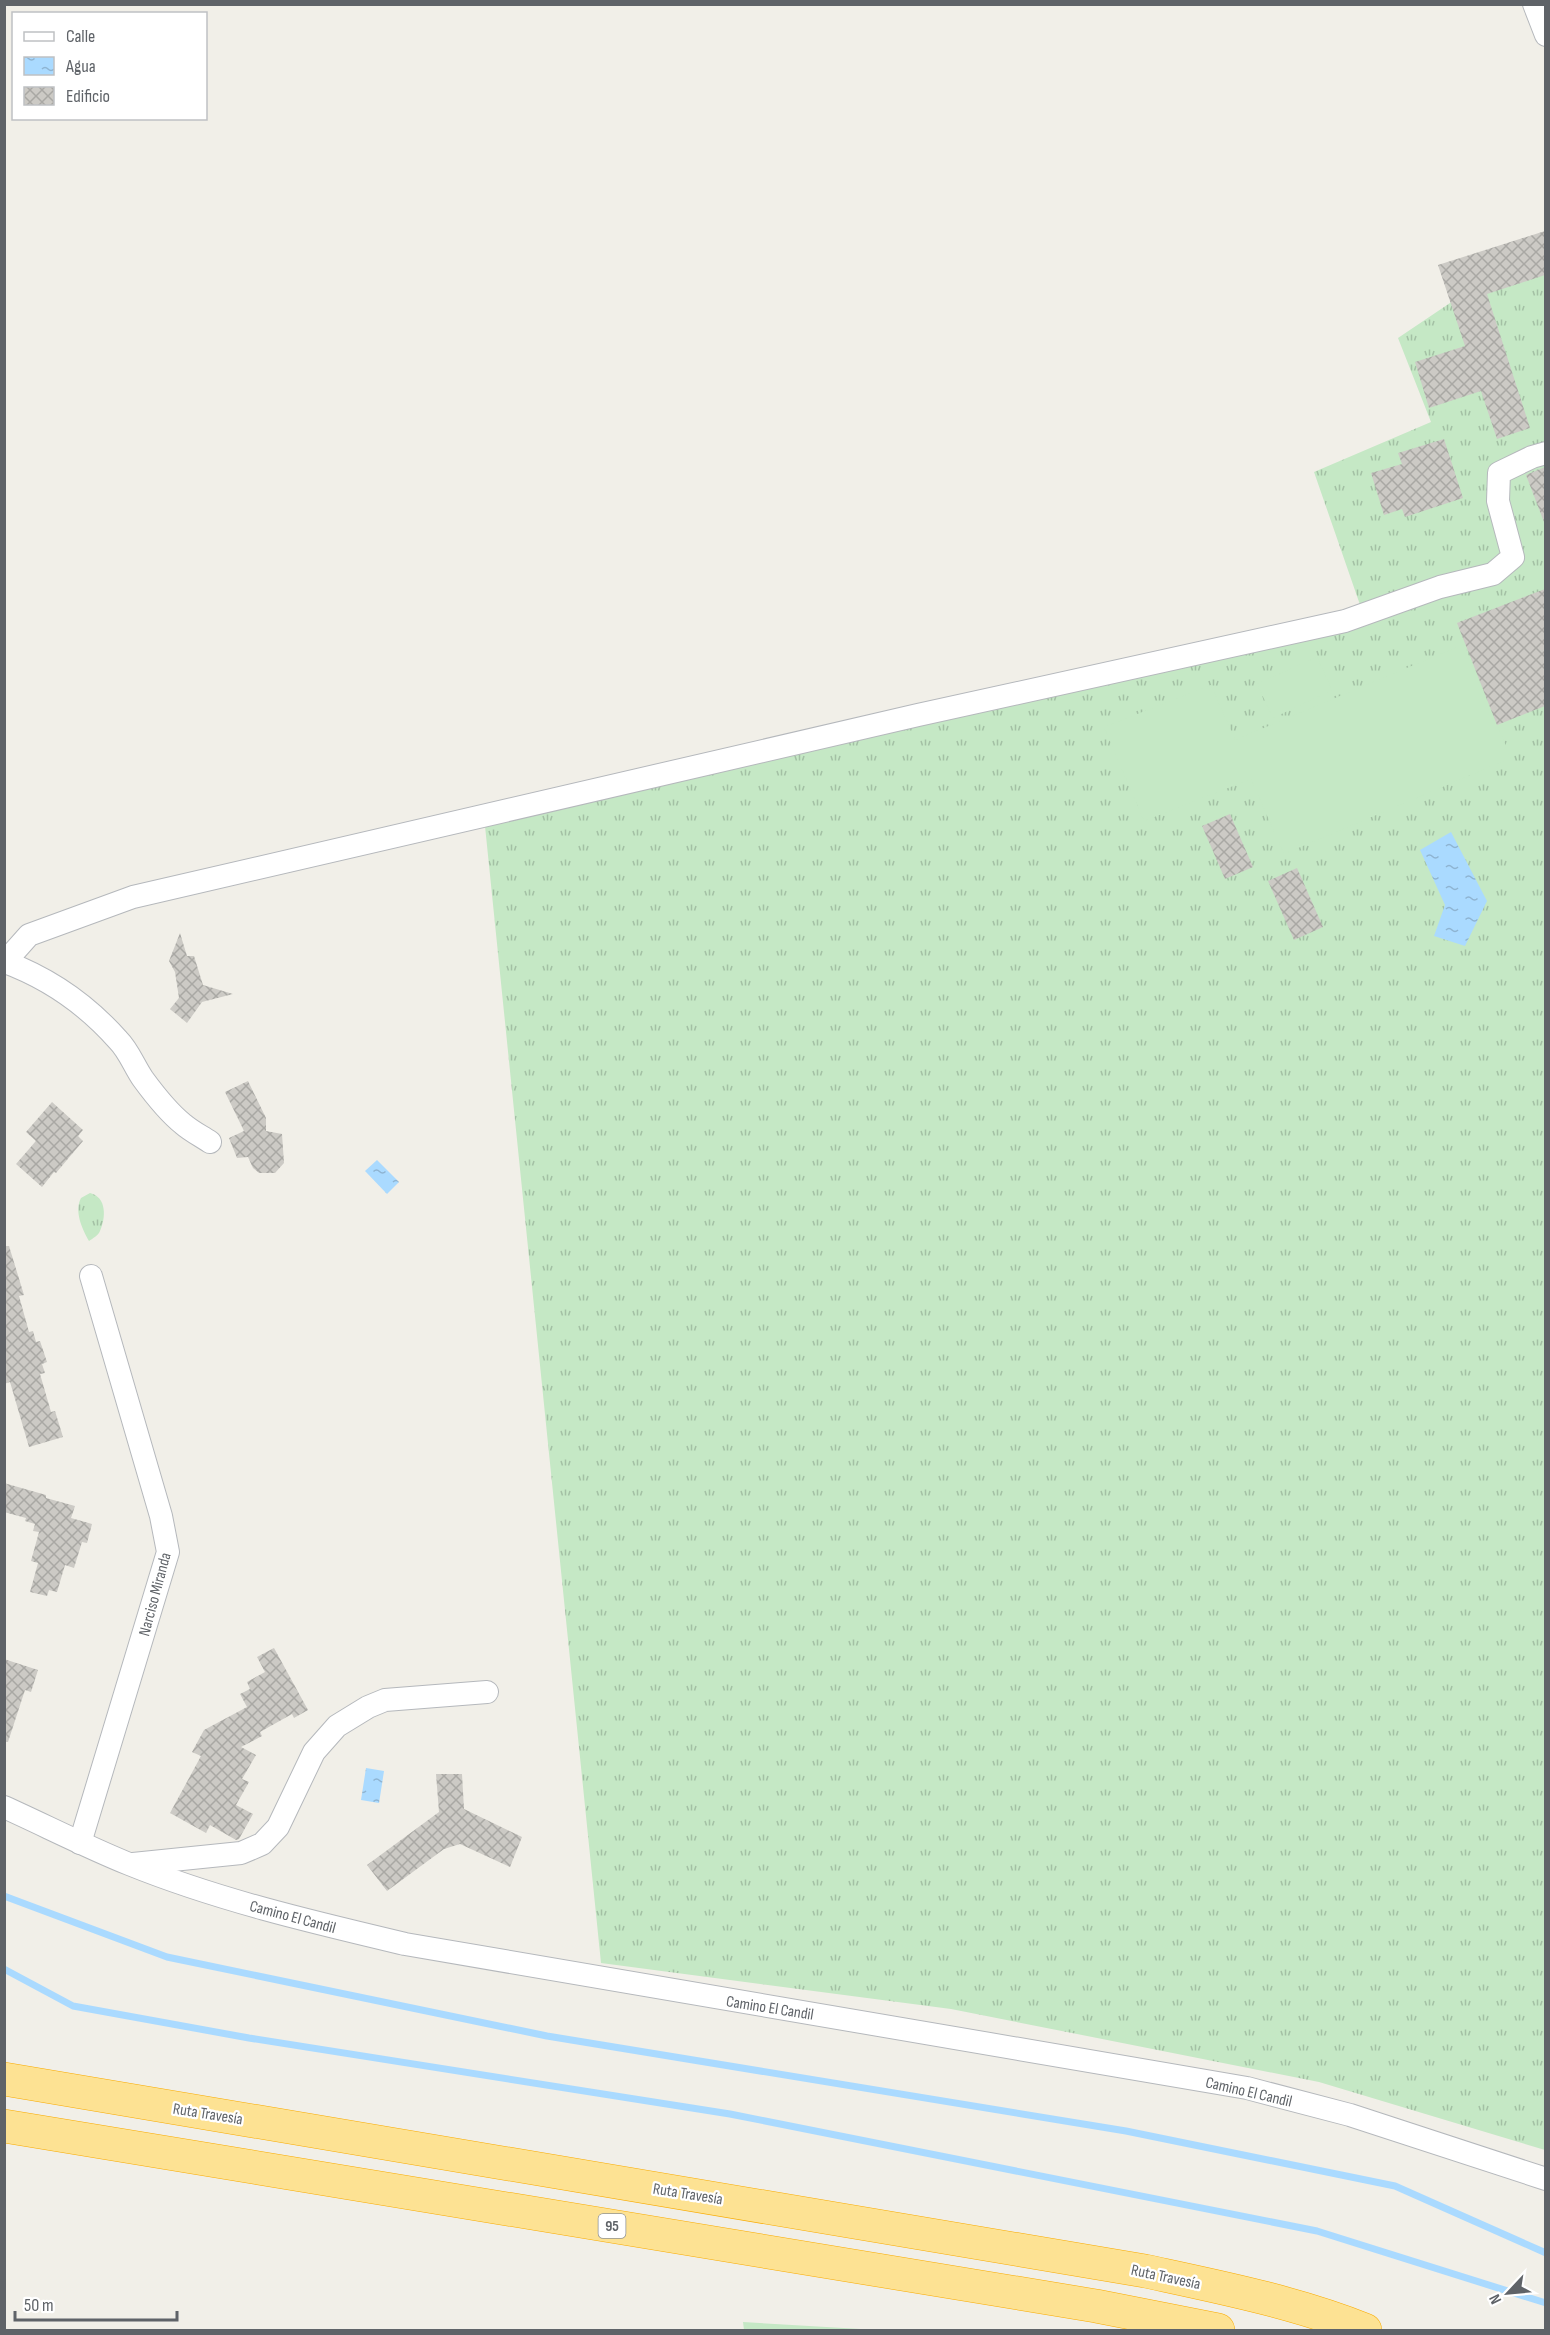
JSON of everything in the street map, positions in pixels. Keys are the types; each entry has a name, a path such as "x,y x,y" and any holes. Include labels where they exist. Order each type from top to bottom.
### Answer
{"highway":[{"name":"Ruta Travesía","path":"4,2079 1145,2271 1231,2290 1305,2310 1365,2331"},
{"name":"95","path":"4,2126 1096,2306 1218,2331"}],"street":[{"path":"1534,4 1545,35"},
{"path":"210,1142 182,1124 142,1077 119,1040 98,1020 69,996 40,977 5,961 29,935 133,897 918,715 1345,621 1440,587 1493,573 1513,557 1498,501 1499,473 1545,453"},
{"name":"Narciso Miranda","path":"80,1842 168,1552 161,1516 91,1276"},
{"path":"130,1864 230,1854 252,1849 262,1844 278,1827 315,1752 331,1732 351,1716 385,1700 487,1692"},
{"name":"Camino El Candil","path":"4,1807 130,1864 272,1912 405,1944 1247,2088 1350,2115 1545,2179"}],"green space":[{"path":"1545,239 1545,2150 1319,2082 951,2009 601,1963 485,826 1102,683 1367,625 1314,472 1431,422 1398,338"},
{"path":"1464,644 1511,758 1284,854 1251,779 1144,821 1104,727 1211,685 1235,740"},
{"path":"1317,657 1332,690 1273,718 1257,684"},
{"path":"90,1193 100,1199 104,1214 99,1233 89,1241 78,1209 81,1198"},
{"path":"743,2322 878,2330 744,2330"}],"water":[{"path":"1451,832 1487,901 1465,946 1434,936 1445,905 1420,850"},
{"path":"377,1160 399,1182 387,1194 365,1171"},
{"path":"366,1768 384,1771 379,1803 361,1800"}],"building":[{"path":"1545,231 1545,275 1487,294 1530,428 1497,439 1481,391 1429,408 1415,362 1465,346 1438,265"},
{"path":"1444,439 1463,498 1405,517 1402,509 1384,515 1371,473 1402,464 1398,453"},
{"path":"1545,467 1545,522 1544,522 1526,475"},
{"path":"1545,589 1545,706 1497,725 1457,623"},
{"path":"1230,814 1253,867 1225,879 1202,826"},
{"path":"1297,868 1323,927 1294,940 1268,881"},
{"path":"180,933 187,956 194,956 203,985 233,994 202,1002 187,1023 170,1009 179,998 175,972 169,961"},
{"path":"248,1081 266,1118 266,1131 282,1134 284,1163 275,1173 259,1173 253,1168 248,1157 237,1158 229,1138 244,1131 225,1092"},
{"path":"52,1102 83,1130 78,1136 83,1141 42,1187 16,1164 36,1141 26,1132"},
{"path":"4,1246 9,1246 24,1295 19,1296 29,1332 33,1331 36,1342 40,1341 47,1362 42,1364 45,1373 40,1374 51,1412 55,1411 63,1437 29,1447 10,1382 4,1384"},
{"path":"4,1483 75,1506 71,1518 92,1524 87,1543 82,1542 74,1568 65,1565 57,1592 49,1590 47,1596 30,1592 38,1563 31,1561 39,1532 33,1531 35,1524 25,1521 26,1518 4,1512"},
{"path":"274,1648 308,1710 294,1718 292,1714 260,1732 262,1736 241,1747 256,1755 242,1779 249,1782 236,1805 253,1814 239,1839 236,1840 210,1825 206,1833 170,1813 201,1756 192,1752 204,1730 247,1707 240,1694 250,1689 247,1682 265,1672 257,1657"},
{"path":"4,1659 38,1670 31,1692 25,1690 8,1742 4,1742"},
{"path":"436,1774 462,1774 464,1809 522,1837 510,1867 460,1844 444,1849 387,1891 367,1865 439,1812"}],"waterway":[{"path":"4,1896 167,1957 547,2036 1126,2131 1395,2186 1546,2253"},
{"path":"4,1969 73,2006 249,2038 730,2114 1317,2231 1546,2303"}]}
